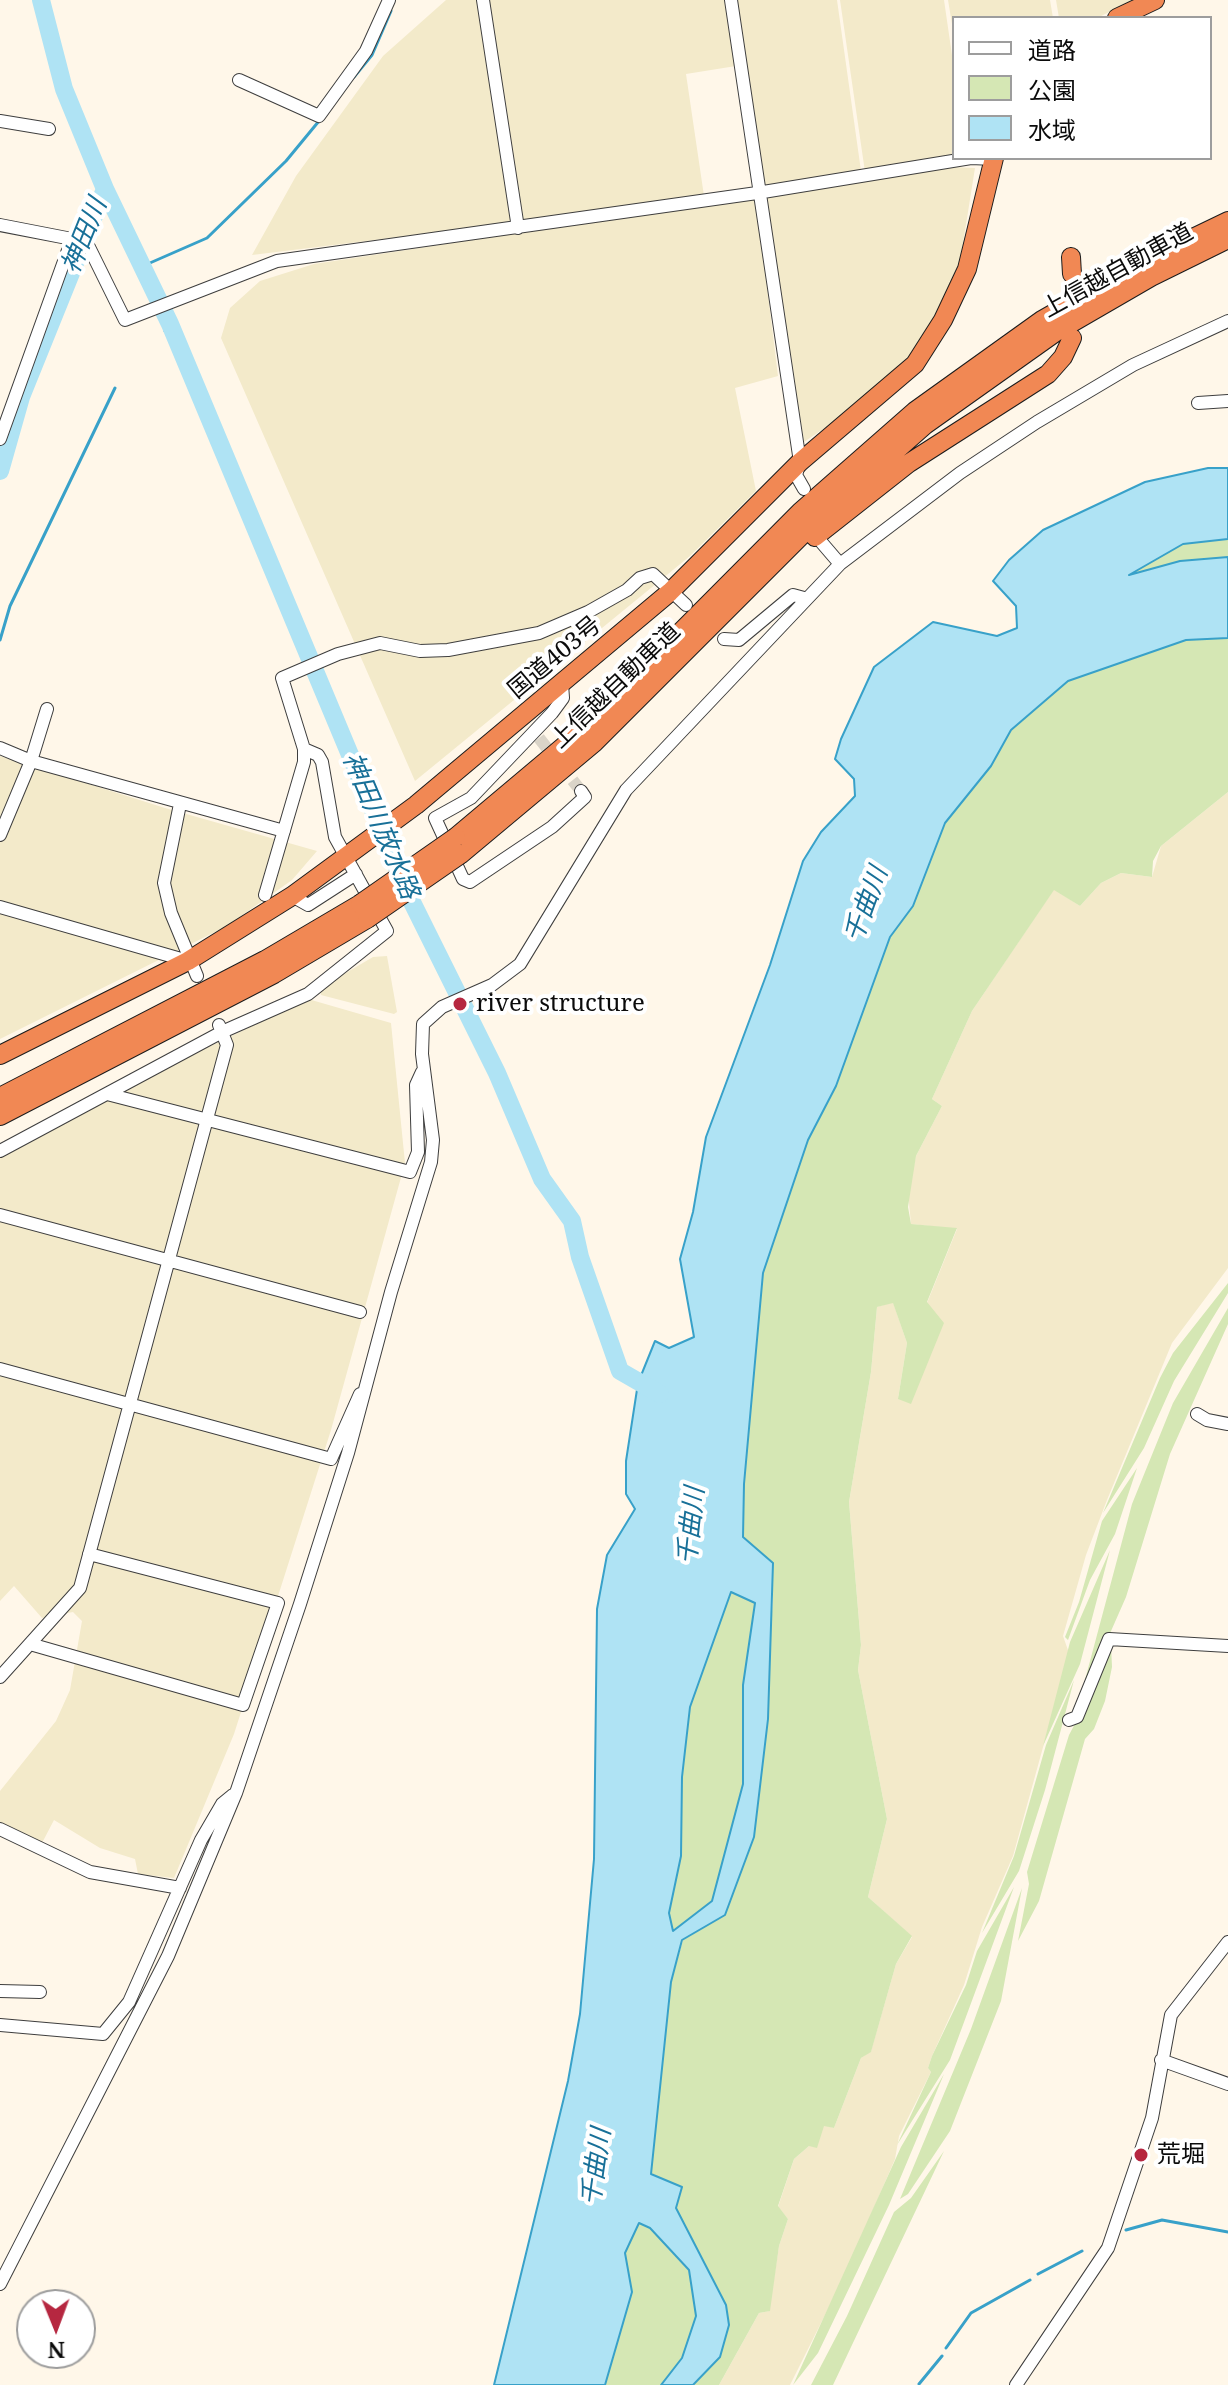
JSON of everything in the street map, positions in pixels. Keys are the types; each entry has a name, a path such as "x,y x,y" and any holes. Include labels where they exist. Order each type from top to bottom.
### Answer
{"highway":[{"path":"1121,16 1155,0"},
{"name":"国道403号","path":"0,1055 192,969 416,805 670,592 800,462 915,364 967,269 994,160"},
{"path":"1042,320 1108,275 1228,207"},
{"name":"上信越自動車道","path":"459,845 582,731 791,522 875,444 958,378 1042,320 1147,260 1228,221"},
{"name":"上信越自動車道","path":"0,1116 274,974 552,781 639,700 813,524 925,425 1069,324 1151,277 1228,239"},
{"path":"639,700 789,560 877,487 1048,374 1063,357 1072,338"},
{"name":"上信越自動車道","path":"0,1097 364,912"}],"street":[{"path":"239,80 319,116 366,51 389,0"},
{"path":"483,0 518,228"},
{"path":"731,0 757,193 800,462 796,475 804,489"},
{"path":"0,121 49,129"},
{"path":"0,439 2,420 72,239 80,229 125,320 277,261 757,193 959,160"},
{"path":"0,225 72,239"},
{"path":"0,2284 168,1956 236,1793 330,1512 431,1162 433,1140 421,1028 442,1007 492,985 520,964 626,790 804,598 840,564 960,473 1037,422 1133,365 1228,321"},
{"path":"1198,403 1228,401"},
{"path":"822,543 840,564"},
{"path":"265,895 304,762 304,749 282,678 338,654 380,643 420,651 448,650 539,633 588,612 627,590 640,578 653,574 686,605"},
{"path":"724,639 739,640 793,595 804,598"},
{"path":"562,684 563,698 536,735 471,798 435,818 463,879 470,882 552,827 585,797 581,791"},
{"path":"0,835 31,761 47,709"},
{"path":"0,748 31,761 284,831"},
{"path":"0,1151 220,1029 308,994 387,931 356,874 352,853 335,837 322,762 318,755 304,749"},
{"path":"180,804 164,883 179,937 192,969"},
{"path":"292,896 308,905 356,874"},
{"path":"0,907 151,951 192,969"},
{"path":"151,951 179,937"},
{"path":"0,1677 80,1588 227,1045 220,1029"},
{"path":"107,1094 410,1172 418,1152 416,1085 423,1068"},
{"path":"0,1215 360,1312"},
{"path":"0,1369 331,1459 352,1406 366,1385"},
{"path":"1197,1414 1228,1424"},
{"path":"30,1644 243,1705 278,1603 89,1554"},
{"path":"1069,1720 1077,1717 1109,1639 1228,1646"},
{"path":"0,2025 103,2034 129,2002 201,1840 222,1804 236,1793"},
{"path":"0,1829 90,1872 180,1888"},
{"path":"1016,2385 1108,2248 1152,2118 1171,2015 1228,1942"},
{"path":"0,1991 40,1992"},
{"path":"1161,2060 1228,2084"}],"shaded area":[{"path":"446,0 481,0 514,223 252,255 296,176 383,56"},
{"path":"489,0 726,0 736,66 686,74 704,196 528,222 521,219"},
{"path":"734,0 837,0 861,171 761,189"},
{"path":"840,0 944,0 952,55 952,157 865,172"},
{"path":"948,0 1050,0 1053,16 952,16 952,24"},
{"path":"1056,0 1134,0 1101,16 1059,16"},
{"path":"951,167 975,168 960,262 932,326 904,363 866,400 804,442 763,195"},
{"path":"756,197 778,376 735,388 756,491 690,556 415,781 221,338 230,308 260,281 314,264"},
{"path":"0,756 165,808 317,851 292,880 227,926 0,1039"},
{"path":"1228,792 1228,1268 1172,1343 1086,1555 1063,1636 1069,1653 1013,1856 982,1927 964,1985 932,2056 928,2068 931,2072 899,2136 895,2159 845,2275 790,2385 719,2385 759,2313 769,2311 779,2246 788,2219 778,2207 794,2159 809,2146 824,2125 834,2128 861,2058 871,2051 896,1964 912,1937 868,1897 887,1819 858,1670 861,1645 849,1502 871,1372 877,1307 893,1302 907,1343 898,1399 927,1303 957,1229 911,1224 908,1192 916,1156 942,1106 932,1099 972,1011 1054,889 1080,906 1101,883 1121,873 1152,877 1161,846"},
{"path":"387,956 397,1012 394,1014 321,995 320,990 327,984 373,957"},
{"path":"308,999 391,1023 405,1163 331,1430 234,1734 174,1878 138,1874 135,1859 100,1848 54,1820 42,1843 0,1825 0,1791 56,1721 70,1690 82,1621 73,1612 42,1618 14,1586 0,1601 0,1158 188,1057"}],"green space":[{"path":"1228,539 1228,557 1180,561 1126,577 1183,544"},
{"path":"1228,638 1228,792 1161,846 1153,861 1152,877 1121,873 1101,883 1080,906 1054,890 972,1011 932,1099 942,1106 916,1156 908,1207 911,1224 957,1228 927,1302 944,1323 911,1404 898,1399 907,1343 893,1303 877,1307 871,1372 849,1502 861,1645 858,1670 887,1819 868,1897 912,1936 896,1964 871,2052 861,2058 834,2128 824,2126 817,2148 809,2146 794,2159 778,2206 788,2219 779,2246 770,2311 759,2313 719,2385 693,2385 720,2357 726,2305 676,2208 651,2175 671,1982 683,1940 725,1915 754,1837 773,1600 773,1563 743,1538 744,1484 763,1273 808,1140 836,1086 890,937 913,906 945,823 991,766 1011,730 1068,681 1186,640"},
{"path":"1228,1283 1228,1293 1174,1381 1144,1448 1103,1513 1173,1353"},
{"path":"1228,1308 1228,1324 1170,1454 1126,1597 1078,1706 1132,1504 1173,1403"},
{"path":"1137,1468 1115,1534 1090,1580 1068,1640 1065,1637 1079,1602 1102,1521"},
{"path":"1110,1550 1080,1664 1043,1746 1070,1642"},
{"path":"731,1591 755,1603 743,1685 743,1784 712,1901 673,1931 669,1913 681,1856 682,1777 690,1707"},
{"path":"1111,1645 1112,1667 1105,1701 1094,1729 1085,1739 1039,1901 1018,1941 1029,1884 1027,1872 1069,1735 1094,1688"},
{"path":"1074,1680 1045,1790 1019,1871 982,1933 1014,1856 1046,1745"},
{"path":"1014,1887 950,2060 897,2145 931,2072 928,2068 932,2056 966,1985 977,1951"},
{"path":"1022,1888 1001,2001 950,2131 908,2194 900,2199 971,2029"},
{"path":"944,2074 889,2205 818,2353 793,2385 901,2147"},
{"path":"944,2151 833,2385 811,2385 847,2316 894,2212 911,2198"},
{"path":"638,2223 650,2228 689,2271 696,2316 682,2358 661,2385 605,2385 632,2293 625,2253"}],"water":[{"name":"千曲川","path":"1208,468 1228,468 1228,539 1183,544 1129,575 1180,561 1228,557 1228,638 1186,640 1068,681 1011,730 991,766 945,823 913,906 890,937 836,1086 808,1140 763,1273 744,1484 743,1537 773,1563 768,1719 754,1837 725,1915 682,1940 671,1982 651,2174 682,2187 676,2208 726,2305 729,2325 720,2357 693,2385 661,2385 682,2358 696,2316 689,2270 650,2228 639,2223 625,2253 632,2292 605,2385 494,2385 568,2081 580,2014 594,1859 597,1609 607,1555 635,1509 626,1494 626,1461 638,1383 655,1341 669,1348 694,1337 680,1259 693,1212 706,1137 770,965 803,861 821,832 855,796 854,779 835,759 841,739 874,667 933,622 997,636 1017,628 1016,606 993,581 1009,560 1043,530 1145,482","holes":["731,1592 755,1603 743,1685 743,1784 712,1901 673,1931 669,1913 681,1856 682,1777 690,1707"]}],"waterway":[{"name":"神田川放水路","path":"41,0 64,89 105,189 170,324 409,896 497,1073 542,1179 572,1221 580,1257 620,1371 660,1394"},
{"path":"354,77 372,55 391,11"},
{"path":"143,266 207,238 286,161 319,121"},
{"name":"神田川","path":"0,471 21,397 105,189"},
{"name":"神田川放水路","path":"165,331 170,324"},
{"path":"0,640 10,606 115,388"},
{"path":"1126,2230 1162,2220 1228,2232"},
{"path":"1038,2274 1082,2251"},
{"path":"946,2348 971,2313 1030,2280"},
{"path":"919,2384 942,2356"}],"tunnel":[{"path":"539,738 581,791"}],"place":[{"name":"river structure","path":"460,1004"},
{"name":"荒堀","path":"1141,2155"}]}
